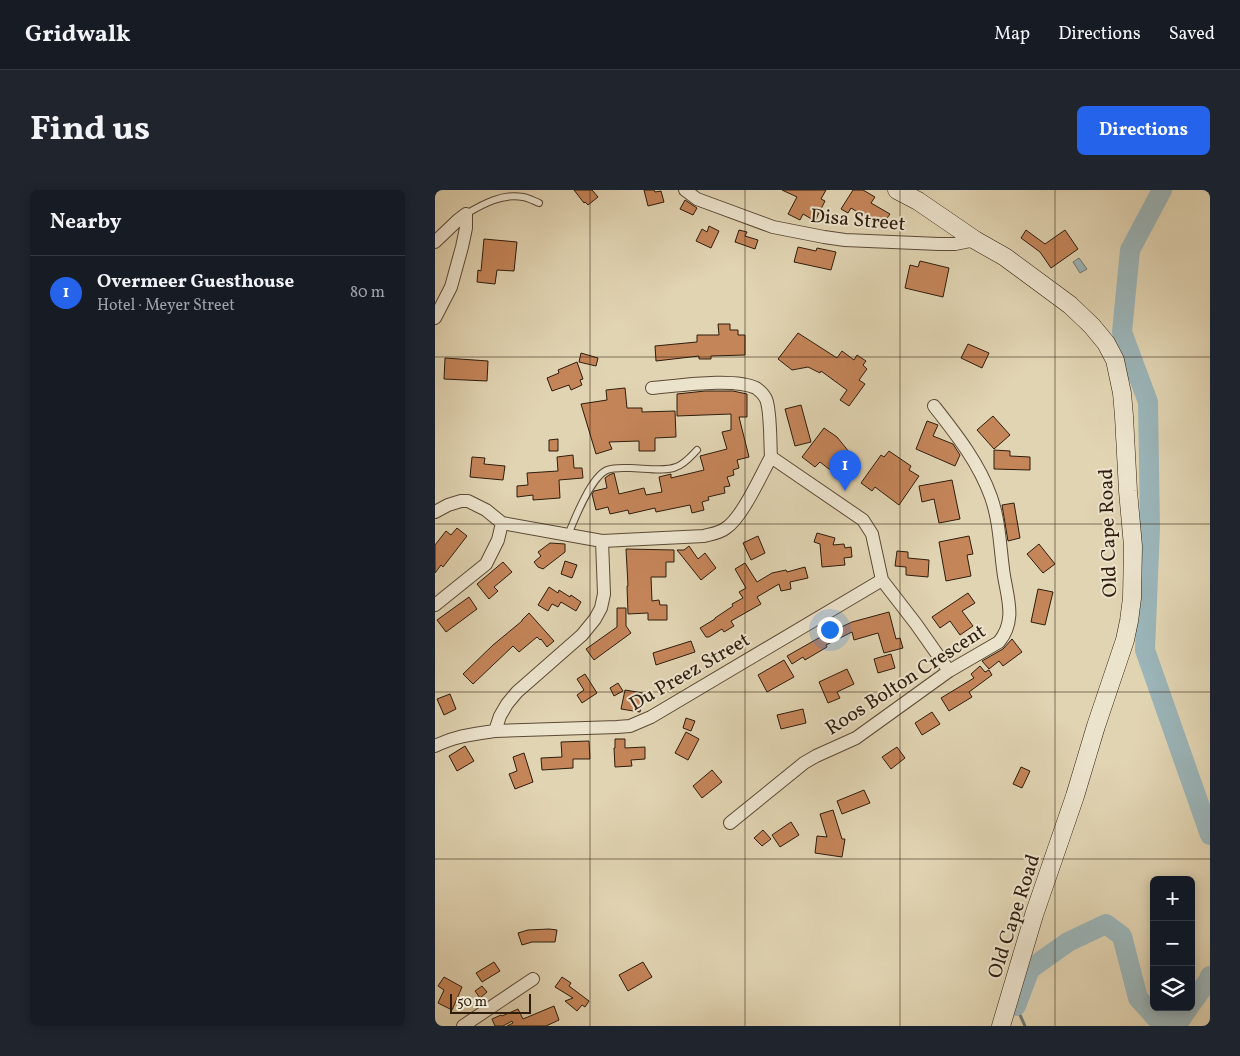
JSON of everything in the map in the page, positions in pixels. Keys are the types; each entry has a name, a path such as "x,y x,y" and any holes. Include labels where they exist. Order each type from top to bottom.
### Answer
{"street":[{"name":"Disa Street","path":"685,190 697,199 773,227 838,239 939,244 955,244 975,240"},
{"name":"Old Cape Road","path":"897,190 919,195 975,240 1005,258 1070,305 1092,326 1106,343 1115,360 1122,393 1134,568 1132,598 1125,640 1075,796 1034,915 1001,1026"},
{"path":"435,242 466,214"},
{"path":"435,318 451,287 466,228 466,214"},
{"path":"435,512 448,504 468,501 486,510 502,523 602,541 704,536 727,528 737,519 771,457 769,408 766,400 756,388 740,384 724,383 652,388"},
{"name":"Roos Bolton Crescent","path":"730,823 804,763 856,738 949,671 999,642 1004,635 1008,625 1010,610 997,520 991,497 975,463 934,406"},
{"path":"771,457 863,520 872,534 882,580 949,671"},
{"path":"435,605 486,564 498,540 502,523"},
{"path":"495,731 500,716 517,692 582,635 595,619 601,608 603,594 602,541"},
{"name":"Du Preez Street","path":"435,746 451,738 463,735 495,731 630,726 651,717 882,580"},
{"path":"463,1026 533,980"}],"lane":[{"path":"466,214 482,205 507,197 522,197 539,203"},
{"path":"568,535 581,503 601,474 607,470 616,468 676,468 697,450"}],"water":[{"path":"1079,258 1087,269 1080,273 1073,262"}],"building":[{"path":"574,190 592,190 598,197 588,205 584,203"},
{"path":"644,190 661,191 664,202 648,206"},
{"path":"782,190 826,190 821,199 825,201 815,221 803,214 800,220 788,214 797,197"},
{"path":"853,190 863,190 875,197 871,203 890,214 883,224 875,219 872,221 851,208 848,213 841,209"},
{"path":"685,200 697,208 693,215 680,209"},
{"path":"709,226 719,231 711,248 696,241 702,229 707,232"},
{"path":"739,230 747,232 745,236 758,240 755,249 735,242"},
{"path":"1026,230 1045,244 1065,230 1078,249 1051,268 1040,252 1021,238"},
{"path":"484,239 517,242 514,271 497,270 495,284 477,282 478,270 481,271"},
{"path":"798,247 816,251 817,248 836,252 831,270 794,262"},
{"path":"920,261 949,268 943,297 905,288 910,265 918,267"},
{"path":"718,324 730,324 730,330 738,330 738,335 745,335 745,355 711,356 711,359 699,359 699,356 656,361 655,346 697,342 697,335 719,335"},
{"path":"798,333 837,358 842,351 854,360 857,355 866,361 863,365 867,369 859,380 865,384 849,406 840,400 847,390 821,371 820,373 808,367 792,370 778,359"},
{"path":"968,344 989,353 982,368 961,358"},
{"path":"581,353 598,358 596,366 579,362"},
{"path":"445,358 488,361 487,381 444,379"},
{"path":"577,362 583,379 580,380 582,385 571,390 569,385 552,391 547,378 559,373 558,370"},
{"path":"625,388 627,408 642,408 642,412 675,411 676,437 655,438 655,451 639,451 639,441 609,442 612,449 596,454 581,404 607,400 606,390"},
{"path":"733,391 747,394 747,417 739,417 749,457 737,460 739,468 733,470 734,475 727,477 730,486 724,487 725,493 708,497 709,500 702,502 704,510 692,513 690,505 656,512 655,508 629,514 628,510 610,514 608,507 596,510 592,494 594,491 607,488 605,478 609,475 614,473 619,494 644,488 646,495 662,492 659,477 671,474 671,478 704,470 700,456 727,449 722,432 731,430 731,414 677,416 677,394"},
{"path":"801,405 811,442 795,446 785,409"},
{"path":"993,416 1010,435 994,449 977,430"},
{"path":"927,421 938,425 933,436 953,444 960,455 955,466 916,449"},
{"path":"824,428 837,437 854,458 847,469 838,476 820,462 815,467 802,457"},
{"path":"558,439 558,451 549,451 549,440"},
{"path":"994,450 1010,451 1010,456 1030,457 1030,470 994,469"},
{"path":"889,451 911,466 909,470 919,476 899,505 875,487 872,491 861,483 881,455 884,457"},
{"path":"573,455 574,468 582,468 583,478 559,480 560,498 533,500 533,495 517,497 517,486 528,485 527,473 558,471 557,457"},
{"path":"472,457 485,458 484,464 505,466 503,480 470,477"},
{"path":"952,480 960,519 939,523 934,499 922,502 919,486"},
{"path":"1014,503 1020,538 1008,541 1002,505"},
{"path":"457,528 467,536 443,567 441,565 435,573 435,545 446,531 451,535"},
{"path":"817,533 835,538 833,545 844,544 845,548 851,547 852,557 844,558 845,565 822,567 820,544 814,542"},
{"path":"758,536 765,553 751,560 743,543"},
{"path":"969,536 973,554 967,555 971,576 946,581 939,542"},
{"path":"550,543 565,544 565,552 543,569 534,562 541,556 538,552"},
{"path":"1039,544 1055,564 1043,573 1027,554"},
{"path":"689,546 698,559 705,553 716,568 701,580 677,550 684,550"},
{"path":"626,549 674,550 674,562 666,562 666,577 651,577 652,601 659,600 660,605 667,605 667,620 648,620 648,613 628,614"},
{"path":"897,551 908,552 908,558 929,560 928,577 906,575 906,567 895,566"},
{"path":"565,561 577,565 572,578 561,574"},
{"path":"503,562 512,572 494,587 498,591 489,599 477,584"},
{"path":"745,563 757,582 772,573 786,570 787,572 805,567 808,578 790,582 791,589 781,591 779,584 757,597 761,604 731,621 734,626 724,632 722,629 706,637 700,628 743,598 739,592 746,588 735,569"},
{"path":"549,587 558,593 559,590 570,597 571,595 581,602 576,611 561,602 558,607 552,604 548,611 538,605"},
{"path":"1038,589 1053,592 1045,625 1031,622"},
{"path":"968,593 975,603 962,611 973,626 960,635 950,621 940,628 932,617"},
{"path":"469,597 477,609 446,632 437,620"},
{"path":"617,608 626,608 626,626 631,633 594,660 586,649 617,627"},
{"path":"889,612 896,639 900,638 903,648 884,653 878,633 854,640 852,632 826,645 827,647 805,660 803,657 792,664 787,656 852,622"},
{"path":"529,613 554,641 547,647 537,637 519,652 513,646 473,684 463,674"},
{"path":"1012,639 1022,652 1003,666 999,661 989,669 982,661 1003,649"},
{"path":"691,641 695,652 656,665 653,653"},
{"path":"891,654 895,668 878,673 874,659"},
{"path":"784,660 794,677 767,692 758,675"},
{"path":"980,666 985,672 989,670 992,675 969,692 972,697 949,711 941,698 974,678 971,674"},
{"path":"847,669 854,684 837,692 840,698 828,703 819,682"},
{"path":"585,674 597,693 582,703 577,695 584,690 577,679"},
{"path":"618,683 623,691 614,696 610,688"},
{"path":"625,690 643,693 640,712 621,709"},
{"path":"450,694 456,709 444,715 437,699"},
{"path":"803,709 806,723 781,729 777,715"},
{"path":"932,712 940,724 922,735 915,723"},
{"path":"686,718 695,721 691,731 683,728"},
{"path":"686,732 699,739 688,760 675,753"},
{"path":"615,739 625,739 625,748 645,747 645,759 631,760 632,766 615,767"},
{"path":"589,741 590,759 573,759 573,768 542,770 541,758 562,757 561,742"},
{"path":"465,746 474,761 457,771 449,756"},
{"path":"897,747 905,758 891,769 882,757"},
{"path":"524,753 533,782 515,789 509,774 517,771 513,757"},
{"path":"1021,767 1030,771 1022,788 1013,784"},
{"path":"712,770 722,782 702,798 693,786"},
{"path":"864,790 870,803 842,814 837,801"},
{"path":"833,810 842,839 845,839 842,857 815,853 817,836 827,837 820,814"},
{"path":"791,822 799,835 780,847 772,835"},
{"path":"763,830 771,839 762,846 754,838"},
{"path":"528,930 557,930 555,942 532,942 522,945 518,933"},
{"path":"494,962 500,971 482,982 476,973"},
{"path":"643,962 652,977 628,991 619,975"},
{"path":"444,977 462,987 452,1010 438,1003 444,990 438,986"},
{"path":"562,977 571,983 569,986 589,1001 585,1007 582,1005 577,1011 565,1001 573,998 555,987"},
{"path":"482,986 487,992 480,998 475,991"},
{"path":"554,1006 559,1020 546,1026 507,1026 513,1023 512,1021 503,1026 495,1026 492,1019 518,1009 523,1019"}],"waterway":[{"path":"1162,190 1130,250 1122,332 1148,402 1150,528 1145,650 1210,835"},
{"path":"1016,1006 1030,969 1068,942 1106,924 1122,936 1138,998 1156,1018 1181,1019 1186,1011"},
{"path":"1195,999 1210,976"},
{"path":"1016,1006 1025,1026"}],"place":[{"name":"Overmeer Guesthouse","path":"845,491"}]}
